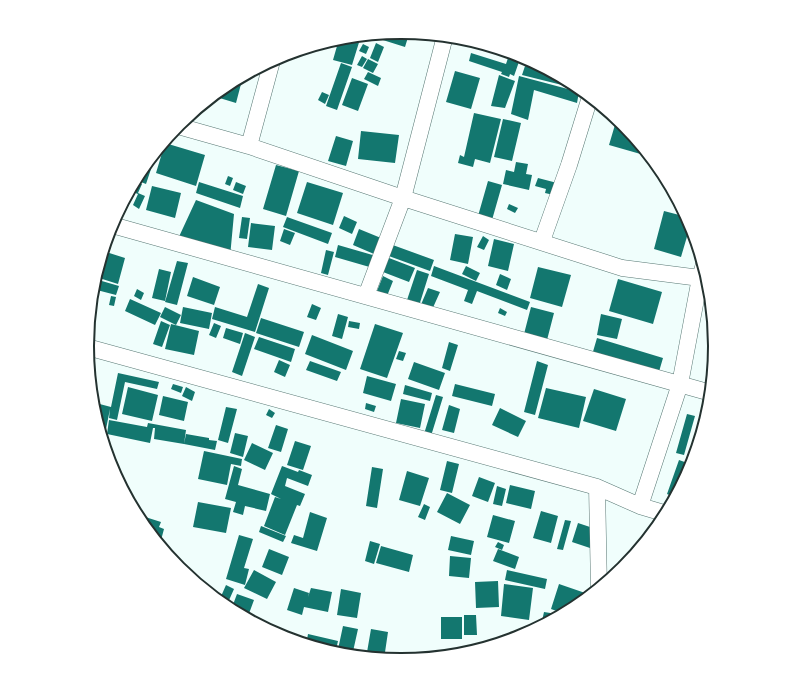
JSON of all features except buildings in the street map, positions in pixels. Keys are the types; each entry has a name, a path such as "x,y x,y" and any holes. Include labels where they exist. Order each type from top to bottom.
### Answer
{"street":[{"path":"366,296 404,198 443,42"},
{"path":"250,146 270,69"},
{"path":"542,241 569,165 588,103"},
{"path":"185,128 250,146 404,198 542,241 622,268 700,274"},
{"path":"118,227 705,391"},
{"path":"640,506 680,384 702,283"},
{"path":"94,349 597,487 640,506 660,512"},
{"path":"597,487 599,582"}]}
